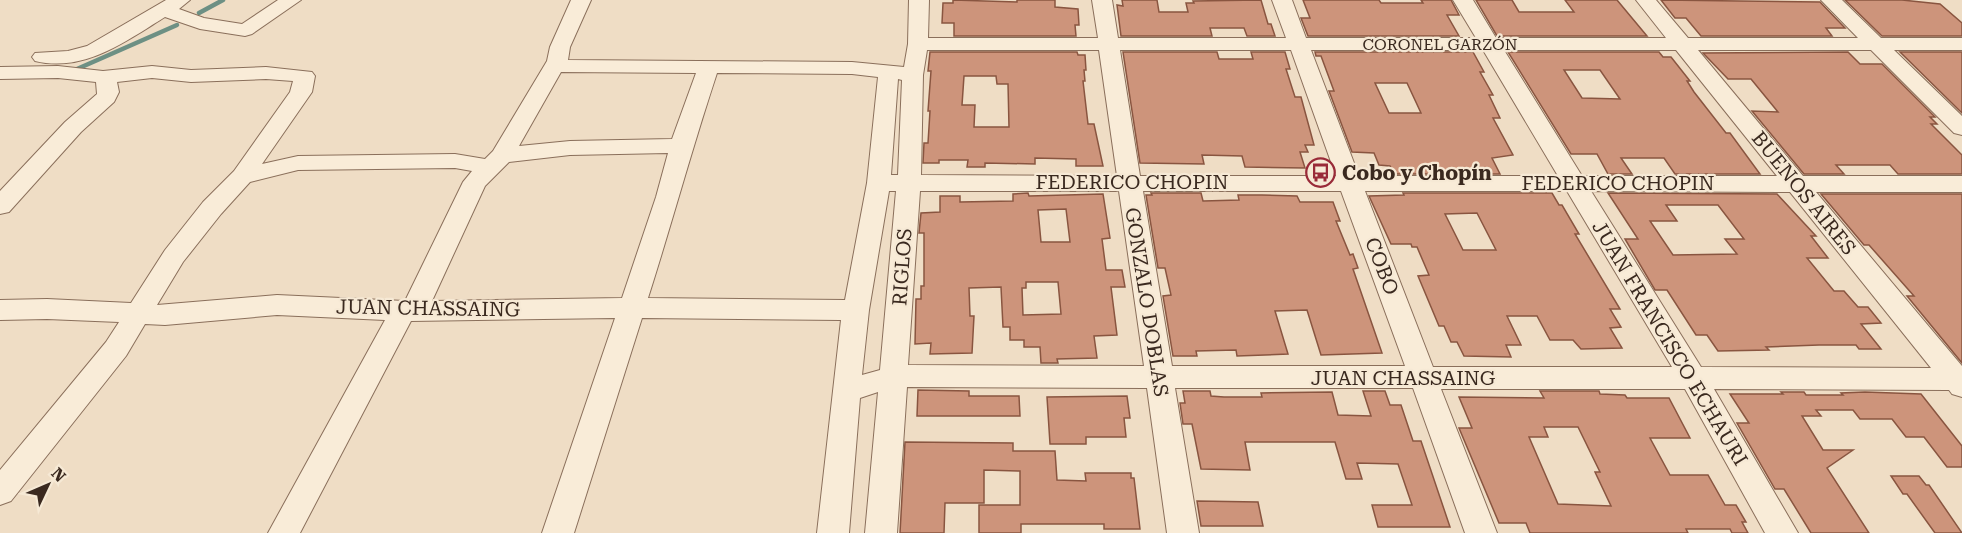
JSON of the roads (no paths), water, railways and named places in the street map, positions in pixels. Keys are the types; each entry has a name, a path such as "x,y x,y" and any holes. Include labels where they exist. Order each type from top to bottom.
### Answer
{"street":[{"path":"0,57 68,57 94,51 172,5 200,23 245,30 291,0"},
{"path":"284,533 409,311 475,182 496,161 557,56 581,0"},
{"name":"RIGLOS","path":"881,533 909,182 902,73 918,44 919,0"},
{"name":"GONZALO DOBLAS","path":"1102,0 1183,533"},
{"name":"COBO","path":"1282,0 1481,533"},
{"name":"JUAN FRANCISCO ECHAURI","path":"1463,0 1692,377 1782,533"},
{"name":"BUENOS AIRES","path":"1646,0 1960,381"},
{"path":"1831,0 1962,128"},
{"name":"CORONEL GARZÓN","path":"918,44 1962,44"},
{"path":"557,56 709,67 807,67 902,73"},
{"path":"558,533 668,197 681,146 709,67"},
{"path":"0,73 57,72 103,77 152,72 191,76 266,73 305,76 301,92 242,176 212,208 174,256 116,349 0,492"},
{"path":"833,533 846,391 858,302 879,183 887,83 902,73"},
{"path":"0,206 73,127 106,97 109,86 103,77"},
{"path":"242,176 298,163 496,161 570,148 681,146"},
{"name":"FEDERICO CHOPIN","path":"879,183 1962,184"},
{"name":"JUAN CHASSAING","path":"0,310 47,309 165,315 277,304 409,311 858,302 900,286"},
{"name":"JUAN CHASSAING","path":"846,391 895,376 1692,377 1960,381"}],"waterway":[{"path":"199,13 223,0"},
{"path":"77,69 177,25"}],"place":[{"name":"Cobo y Chopín","path":"1321,173"}]}
